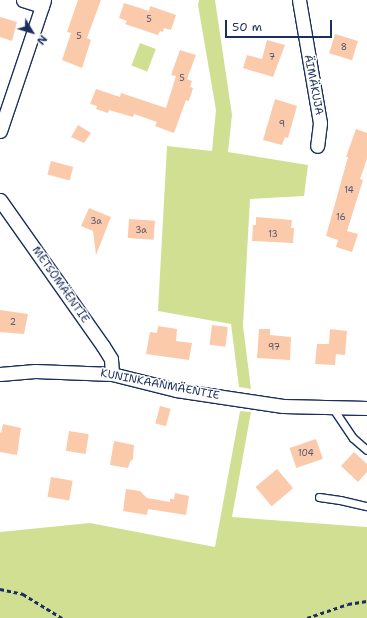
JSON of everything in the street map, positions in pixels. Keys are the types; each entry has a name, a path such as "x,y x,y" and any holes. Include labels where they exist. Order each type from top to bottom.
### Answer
{"street":[{"path":"0,132 43,3 23,0"},
{"name":"ÄIMÄKUJA","path":"299,0 320,122 317,146"},
{"name":"METSOMÄENTIE","path":"0,200 103,346 111,359 112,374"},
{"name":"KUNINKAANMÄENTIE","path":"0,374 43,371 112,374 176,390 283,406 367,408"}],"lane":[{"path":"332,406 353,438 367,450"},
{"path":"319,497 367,506"}],"path":[{"path":"0,589 23,594 62,618"},
{"path":"307,618 348,604 367,601"}],"green space":[{"path":"199,0 215,0 232,115 228,152 308,165 304,196 250,199 243,326 251,389 239,387 231,324 158,311 167,146 212,151 216,110 198,5"},
{"path":"140,43 156,49 147,71 131,65"},
{"path":"240,411 251,412 232,517 367,527 367,618 0,618 0,532 90,523 215,547"}],"building":[{"path":"78,0 101,0 87,38 91,40 82,68 62,60 71,33 67,32"},
{"path":"124,3 149,11 150,6 176,15 171,30 164,28 163,32 160,31 158,35 125,24 127,21 119,18"},
{"path":"0,17 17,22 12,41 0,37"},
{"path":"335,34 358,41 352,60 329,53"},
{"path":"267,40 285,45 273,77 243,68 247,55 262,59"},
{"path":"180,50 196,55 187,79 192,81 190,87 193,88 189,101 186,100 174,133 155,126 157,122 134,114 133,117 109,110 108,113 96,109 97,106 90,104 96,89 120,97 121,93 166,108 176,76 171,75"},
{"path":"275,99 297,106 288,138 285,137 282,145 263,140"},
{"path":"78,125 91,133 84,143 71,137"},
{"path":"356,129 367,133 367,159 360,179 363,180 347,231 358,234 352,252 336,247 338,240 326,236 348,157 346,157"},
{"path":"51,161 73,167 70,180 47,175"},
{"path":"89,208 111,217 96,255 93,231 81,226"},
{"path":"256,217 292,220 291,228 294,228 293,243 252,241 253,225 256,225"},
{"path":"129,219 155,221 154,240 128,238"},
{"path":"0,310 28,314 24,334 0,332"},
{"path":"212,325 228,327 225,347 210,345"},
{"path":"158,326 177,329 176,341 192,343 189,360 146,354 150,332 157,333"},
{"path":"259,329 270,329 270,335 291,337 290,360 257,358"},
{"path":"330,329 347,331 345,355 336,354 335,365 315,364 317,344 329,344"},
{"path":"160,406 171,409 166,426 155,423"},
{"path":"3,424 21,428 17,455 0,452 0,432 1,433"},
{"path":"69,431 89,434 86,454 66,451"},
{"path":"316,439 323,459 296,468 290,448"},
{"path":"114,441 134,445 133,459 128,468 110,465"},
{"path":"354,452 367,464 367,472 358,482 341,466"},
{"path":"277,469 293,488 272,506 256,487"},
{"path":"51,477 73,481 69,501 48,497"},
{"path":"126,489 140,491 147,498 170,502 170,499 174,499 175,493 189,496 186,515 148,509 147,515 123,511"}]}
